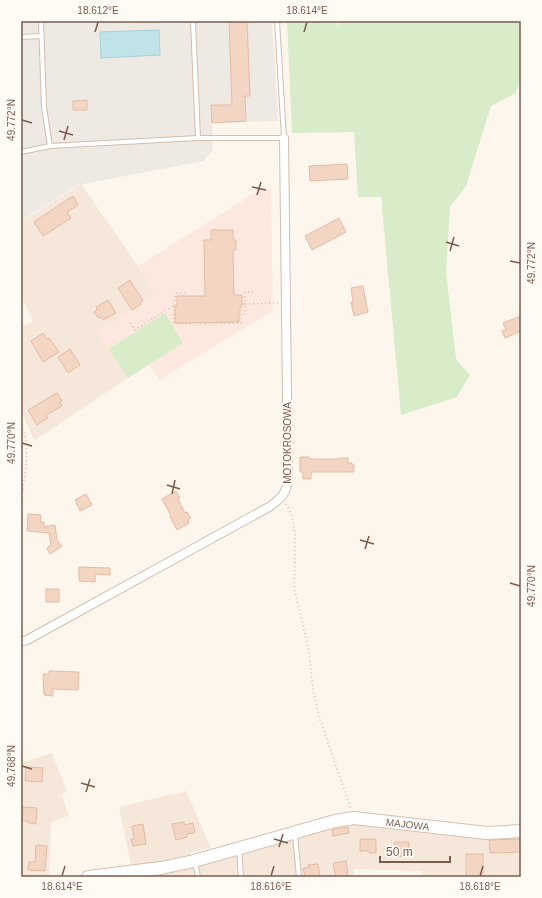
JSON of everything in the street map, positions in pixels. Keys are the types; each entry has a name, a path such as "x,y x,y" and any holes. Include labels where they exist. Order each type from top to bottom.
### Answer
{"street":[{"name":"MOTOKROSOWA","path":"21,642 262,511 281,498 286,492 288,482 284,138"},
{"name":"MAJOWA","path":"88,877 161,870 335,821 354,818 488,833 521,832"}],"lane":[{"path":"41,21 44,108 50,146"},
{"path":"193,21 198,138"},
{"path":"21,152 50,146 198,138 284,138 277,21"},
{"path":"21,37 42,36"},
{"path":"295,832 299,877"},
{"path":"239,849 241,877"},
{"path":"194,861 198,877"}],"path":[{"path":"188,293 176,293 174,305 174,324 241,323 241,314 245,314 245,292 253,292"},
{"path":"242,304 286,303"},
{"path":"130,324 135,330 174,305"},
{"path":"21,425 26,443 26,459 21,501"},
{"path":"281,498 285,502 292,516 295,534 294,588 307,645 313,689 320,720 354,818"}],"shaded area":[{"path":"21,21 272,21 278,121 212,123 213,150 203,161 78,185 21,221"},
{"path":"81,184 138,266 156,295 98,332 128,378 34,441 21,409 21,327 33,321 21,297 21,222"},
{"path":"261,189 271,189 273,312 239,331 160,380 149,365 128,378 97,332 155,295 138,266"},
{"path":"52,753 67,792 62,794 68,816 51,822 49,876 21,877 21,763"},
{"path":"186,791 211,848 191,852 191,855 131,866 119,807"},
{"path":"359,823 422,833 485,838 521,837 521,877 422,877 421,871 354,869 355,877 152,877 190,868 327,827"}],"green space":[{"path":"287,21 336,21 338,27 339,21 521,21 521,76 516,93 491,106 466,186 450,207 446,271 456,359 470,375 457,397 401,415 381,197 358,197 354,132 292,133"},
{"path":"165,313 183,343 128,378 109,349"}],"water":[{"path":"159,30 160,55 101,58 100,32"}],"building":[{"path":"229,21 247,21 250,96 245,96 246,121 212,123 211,105 232,105"},
{"path":"87,100 87,110 73,110 73,101"},
{"path":"347,164 348,179 310,181 309,166"},
{"path":"73,196 78,205 67,212 71,218 43,236 34,222"},
{"path":"339,218 346,232 312,250 305,236"},
{"path":"211,230 233,230 233,240 236,240 236,250 233,250 234,295 242,295 242,306 240,306 239,322 175,323 175,306 177,306 177,296 205,296 204,240 211,240"},
{"path":"130,280 143,301 132,310 118,288"},
{"path":"363,286 368,312 354,316 351,302 353,302 351,288"},
{"path":"108,300 116,313 103,320 101,317 98,318 94,312 97,310 96,307"},
{"path":"521,316 521,331 505,338 502,331 506,330 503,323"},
{"path":"43,333 47,339 49,338 59,352 43,362 31,341"},
{"path":"70,349 80,365 68,373 58,357"},
{"path":"57,393 62,401 60,403 62,406 46,415 48,418 37,425 28,410"},
{"path":"300,457 309,457 309,459 348,458 348,463 352,463 352,465 354,465 354,472 311,472 311,479 303,479 303,472 300,472"},
{"path":"176,491 185,513 187,512 191,518 188,520 189,523 177,530 162,499"},
{"path":"86,494 92,505 80,511 75,500"},
{"path":"28,514 41,515 40,522 44,522 44,527 55,525 57,540 62,546 50,554 47,548 51,545 49,533 27,531"},
{"path":"79,567 110,568 110,575 95,574 95,582 79,581"},
{"path":"46,589 59,589 59,602 46,602"},
{"path":"49,671 79,672 78,690 53,689 53,696 44,695 43,674 49,674"},
{"path":"26,767 43,768 42,782 25,781"},
{"path":"23,807 37,808 36,824 28,823 28,821 22,821"},
{"path":"184,822 184,825 193,823 195,833 187,834 187,837 176,840 172,824"},
{"path":"143,824 146,844 133,846 131,839 134,839 132,826"},
{"path":"348,827 349,833 333,836 332,830"},
{"path":"360,839 376,839 376,853 360,851"},
{"path":"521,839 521,852 490,853 489,840"},
{"path":"395,842 409,842 409,857 396,856"},
{"path":"36,845 47,846 45,871 28,870 29,862 35,862"},
{"path":"466,854 483,854 483,877 466,877"},
{"path":"346,861 348,877 336,877 333,863"},
{"path":"318,864 320,877 305,877 303,868 309,867 308,865"}]}
